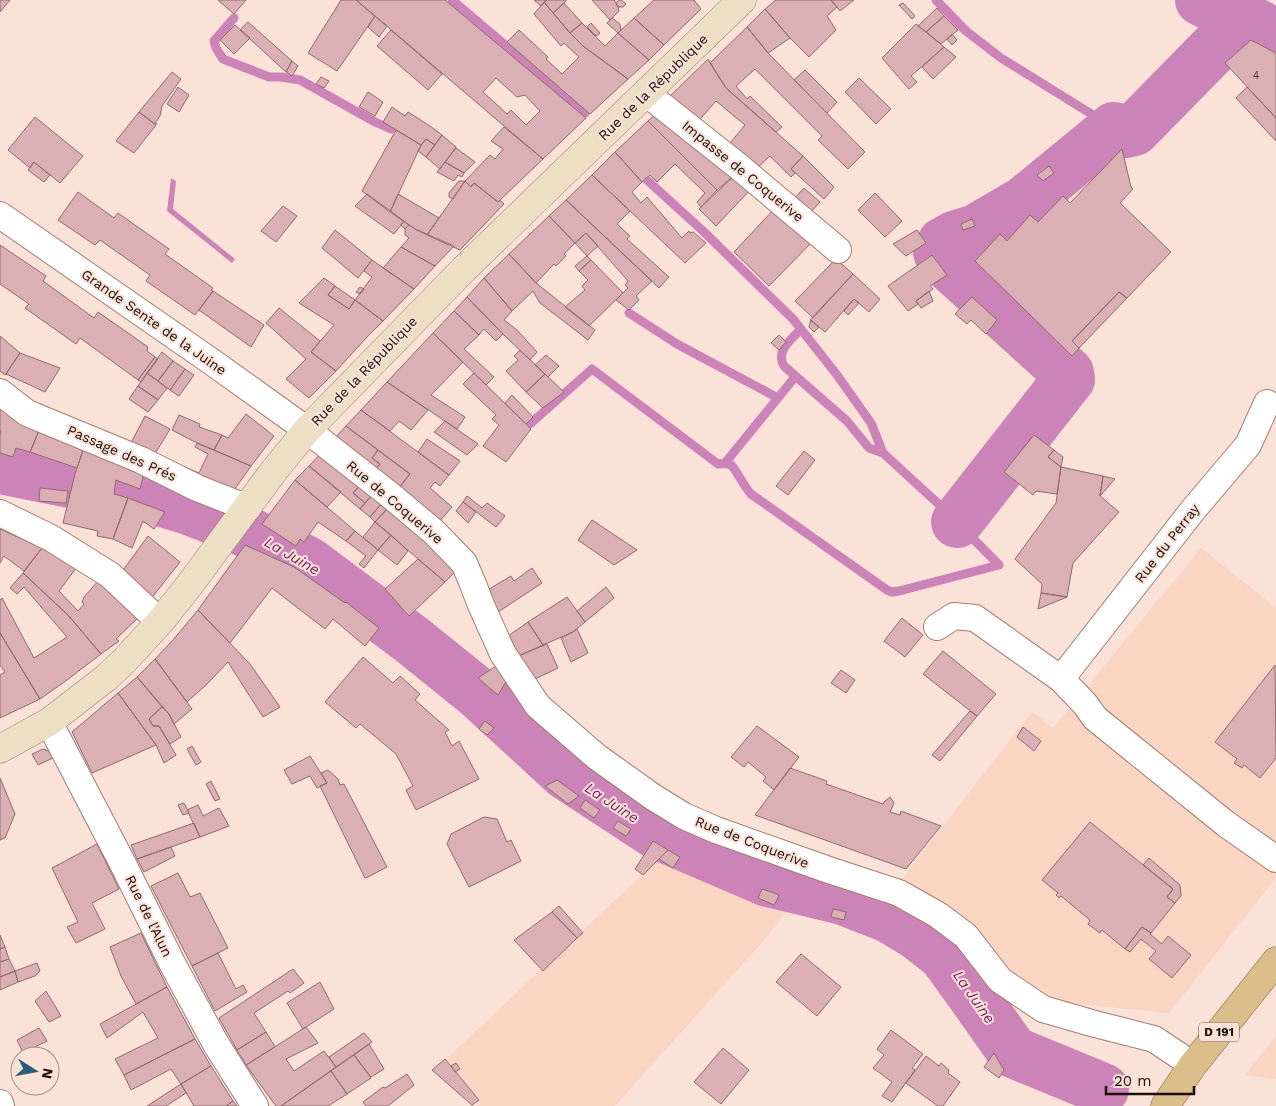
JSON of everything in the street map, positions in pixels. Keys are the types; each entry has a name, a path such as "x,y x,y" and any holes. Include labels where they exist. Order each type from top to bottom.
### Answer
{"main road":[{"name":"D 191","path":"1165,1106 1193,1065 1276,960"}],"street":[{"name":"Rue de la République","path":"0,749 49,722 106,678 160,622 306,430 464,269 597,142 738,1"},
{"name":"Impasse de Coquerive","path":"646,93 738,166 838,250"},
{"name":"Grande Sente de la Juine","path":"0,215 212,362 306,430"},
{"name":"Passage des Prés","path":"0,392 27,413 141,460 197,488 248,508"},
{"name":"Rue du Perray","path":"1062,679 1193,510 1248,445 1267,403"},
{"name":"Rue de Coquerive","path":"306,430 390,495 434,532 464,563 502,654 538,706 597,757 653,798 684,816 716,830 826,870 898,893 938,915 966,936 1000,980 1043,1009 1154,1039 1193,1065"},
{"path":"0,514 52,538 110,575 160,622"},
{"path":"937,627 954,616 975,618 1062,679 1095,718 1226,824 1276,859"},
{"name":"Rue de l'Alun","path":"49,722 173,965 216,1044 255,1106"}],"shaded area":[{"path":"171,178 176,181 173,209 235,259 232,263 167,211"},
{"path":"1201,548 1276,608 1276,878 1169,1013 1055,1002 1017,986 989,943 952,916 897,885 1032,712 1053,728"},
{"path":"668,850 680,857 751,886 777,894 793,904 767,937 615,1106 478,1106 481,1104 445,1060"},
{"path":"1276,1036 1276,1079 1245,1075"}],"building":[{"path":"0,0 10,0 0,12"},
{"path":"218,0 246,0 234,14"},
{"path":"341,0 356,0 375,16 337,71 308,53"},
{"path":"356,0 445,0 586,118 543,159","holes":["496,78 517,97 525,95 540,111 526,125 511,110 507,114 483,92"]},
{"path":"534,0 547,0 541,6"},
{"path":"547,0 566,1 553,13 544,2"},
{"path":"592,0 614,0 619,11 610,20"},
{"path":"619,0 626,4 623,7 618,7 616,3"},
{"path":"654,0 694,0 701,9 664,45 634,18"},
{"path":"776,0 831,0 837,7 827,16 836,30 809,57 765,9"},
{"path":"831,0 854,0 840,11"},
{"path":"544,2 583,46 628,79 590,114 507,42 519,30 548,57 546,59 562,74 579,57 564,43 561,46 534,14"},
{"path":"564,3 582,23 570,33 553,13"},
{"path":"903,3 915,16 912,19 899,5"},
{"path":"937,8 944,16 926,32 918,26"},
{"path":"765,9 790,38 768,53 747,27"},
{"path":"375,16 387,26 379,37 368,27"},
{"path":"944,16 958,30 941,44 926,32"},
{"path":"612,18 620,24 621,30 618,33 607,23"},
{"path":"634,18 664,45 649,60 618,33"},
{"path":"248,22 292,61 286,72 240,30"},
{"path":"582,23 605,46 618,33 649,60 628,79 583,46 570,33"},
{"path":"591,23 600,33 596,36 587,27"},
{"path":"916,24 944,47 911,76 917,82 909,89 882,58"},
{"path":"235,25 250,38 234,54 220,40"},
{"path":"747,27 768,53 865,152 848,169 818,140 822,136 755,69 736,86 747,99 750,96 782,127 776,132 726,88 710,63"},
{"path":"391,30 442,74 428,90 377,46"},
{"path":"952,34 957,40 952,45 947,39"},
{"path":"1251,40 1276,53 1276,118 1225,63"},
{"path":"944,47 956,57 933,79 922,67"},
{"path":"708,59 726,88 803,156 791,169 795,173 791,177 770,156 754,171 726,148 745,125 716,101 696,124 666,100"},
{"path":"292,61 298,66 292,76 286,72"},
{"path":"805,70 837,102 827,113 794,80"},
{"path":"172,72 181,79 162,106 156,125 139,112"},
{"path":"321,77 329,81 324,88 316,84"},
{"path":"859,78 891,109 876,124 845,92"},
{"path":"178,87 189,95 179,112 167,104"},
{"path":"1247,87 1276,118 1276,141 1236,98"},
{"path":"368,92 383,102 375,116 359,107"},
{"path":"392,107 405,116 408,112 442,135 435,145 426,139 421,145 383,122"},
{"path":"660,110 737,173 717,190 648,121"},
{"path":"139,112 156,125 134,153 116,141"},
{"path":"35,117 83,156 60,183 34,162 30,168 8,150"},
{"path":"648,121 717,190 701,207 697,202 705,193 675,164 657,182 650,175 642,182 615,152"},
{"path":"504,127 543,159 498,202 474,183 471,187 465,181 490,155 495,159 503,149 491,141"},
{"path":"396,130 421,145 390,212 362,191"},
{"path":"442,135 456,147 440,169 426,157"},
{"path":"426,139 435,145 426,157 418,151"},
{"path":"456,148 475,162 464,173 445,162"},
{"path":"1122,149 1133,189 1120,203 1171,252 1127,298 1119,292 1072,341 1079,348 1072,356 975,261 1000,234 1007,241 1030,215 1038,222 1063,196 1070,203"},
{"path":"615,152 642,182 632,192 641,203 647,197 682,238 689,231 706,243 685,263 592,175"},
{"path":"803,156 834,187 824,199 791,169"},
{"path":"34,162 50,175 44,182 28,170"},
{"path":"445,162 464,173 462,177 458,175 454,181 437,172"},
{"path":"1049,166 1054,173 1043,181 1037,175"},
{"path":"737,173 753,187 716,226 699,209"},
{"path":"592,175 630,211 617,224 630,236 627,239 669,277 659,288 566,200"},
{"path":"459,181 465,181 453,199 449,197 449,193"},
{"path":"465,181 471,187 474,183 498,202 500,200 504,204 460,250 427,235"},
{"path":"804,188 820,202 807,216 791,202"},
{"path":"78,192 114,218 118,213 169,249 165,254 213,288 211,290 213,291 195,315 146,281 150,275 100,240 95,245 58,220"},
{"path":"875,193 902,221 885,237 858,210"},
{"path":"367,194 404,221 394,234 355,206"},
{"path":"398,194 439,218 427,235 390,212"},
{"path":"566,200 652,281 636,296 639,300 629,310 616,300 628,288 625,285 628,281 586,233 575,243 549,216"},
{"path":"283,206 297,216 276,242 261,231"},
{"path":"776,207 815,239 769,286 734,252"},
{"path":"549,216 575,243 564,254 566,256 556,266 554,264 536,283 509,254"},
{"path":"972,219 975,226 963,230 961,224"},
{"path":"404,221 409,225 405,229 401,225"},
{"path":"409,225 454,246 435,266 401,247 409,238 405,235 405,229"},
{"path":"335,230 372,260 358,278 322,248"},
{"path":"917,230 926,243 906,256 893,244"},
{"path":"586,233 598,246 587,256 575,243"},
{"path":"0,245 46,276 43,281 94,318 98,312 148,347 147,351 155,357 138,380 80,338 76,344 25,308 29,304 0,284"},
{"path":"401,247 435,266 414,289 383,268"},
{"path":"509,254 536,283 595,330 588,340 540,303 533,291 512,311 484,278"},
{"path":"932,255 947,275 930,286 933,289 916,301 918,304 908,311 888,286"},
{"path":"587,256 591,260 579,271 575,266"},
{"path":"836,259 853,274 813,318 795,301"},
{"path":"372,260 414,289 383,321 355,300 372,277 364,271"},
{"path":"591,260 623,293 589,326 565,307 585,290 582,286 588,280 579,271"},
{"path":"853,274 880,299 869,312 854,299 825,332 810,320"},
{"path":"324,278 335,286 328,295 349,309 355,300 383,321 336,371 311,352 334,325 299,303"},
{"path":"484,278 512,311 504,320 517,330 537,352 530,360 467,297"},
{"path":"335,286 355,300 349,309 328,295"},
{"path":"360,287 364,289 360,294 356,292"},
{"path":"213,291 264,325 251,347 199,310"},
{"path":"929,291 933,301 921,308 916,301"},
{"path":"1119,292 1127,298 1079,348 1072,341"},
{"path":"467,297 503,334 496,341 484,329 479,335 454,311"},
{"path":"972,297 997,320 986,334 971,320 967,324 955,314"},
{"path":"854,299 859,303 848,315 844,311"},
{"path":"279,308 320,341 311,352 336,371 309,398 286,379 306,359 266,323"},
{"path":"454,311 479,335 464,349 494,377 486,385 433,333"},
{"path":"811,320 819,327 814,332 809,327"},
{"path":"433,333 463,362 431,395 465,417 457,429 387,382"},
{"path":"779,335 786,342 779,350 771,343"},
{"path":"0,336 20,353 5,375 0,371"},
{"path":"520,350 545,374 526,392 506,371 518,360 514,356"},
{"path":"162,352 173,361 158,381 147,373"},
{"path":"20,353 60,368 45,392 6,374"},
{"path":"546,355 559,366 548,377 535,365"},
{"path":"155,357 158,359 141,382 138,380"},
{"path":"173,361 185,369 170,390 158,381"},
{"path":"185,369 194,375 179,396 170,390"},
{"path":"147,373 167,388 158,400 138,386"},
{"path":"474,373 531,429 506,462 483,446 499,425 492,419 496,415 463,384"},
{"path":"545,374 564,392 543,408 526,392"},
{"path":"387,382 428,410 411,430 399,421 390,431 361,410"},
{"path":"138,386 158,400 148,412 129,399"},
{"path":"512,395 533,417 526,424 505,403"},
{"path":"0,402 40,428 30,452 16,448 13,457 0,453"},
{"path":"361,410 449,475 440,486 435,482 430,488 452,507 439,522 398,489 410,474 346,426"},
{"path":"246,414 274,436 251,466 214,450 222,435 228,438"},
{"path":"179,415 200,424 199,427 222,435 214,450 172,430"},
{"path":"145,416 170,429 153,457 130,445"},
{"path":"445,421 478,444 467,455 434,432"},
{"path":"346,426 378,450 372,458 380,464 374,471 333,440"},
{"path":"40,428 85,444 77,468 30,452"},
{"path":"1034,435 1054,450 1048,457 1061,467 1057,494 1036,491 1033,495 1004,472"},
{"path":"427,439 460,461 449,475 418,452"},
{"path":"197,443 251,466 232,493 185,467 199,473 208,454 195,447"},
{"path":"85,444 145,469 140,489 116,480 114,494 128,498 113,539 97,536 98,531 63,523 75,474"},
{"path":"378,450 410,474 398,489 374,471 380,464 372,458"},
{"path":"1054,450 1063,457 1061,467 1048,457"},
{"path":"804,451 815,460 788,495 776,486"},
{"path":"322,452 361,484 353,493 365,503 360,509 309,466"},
{"path":"309,466 341,492 327,507 295,480"},
{"path":"1061,467 1103,476 1100,496 1119,512 1073,563 1067,597 1041,593 1042,584 1015,559 1056,503"},
{"path":"1103,476 1115,479 1100,496"},
{"path":"295,480 355,531 346,541 318,522 304,542 300,539 296,546 262,524"},
{"path":"361,484 373,494 365,503 353,493"},
{"path":"40,488 68,491 66,503 39,501"},
{"path":"373,494 383,502 370,517 360,509"},
{"path":"467,496 482,508 487,503 505,516 496,527 463,502"},
{"path":"128,498 165,512 154,529 143,521 132,548 113,539"},
{"path":"383,502 389,507 375,522 370,517"},
{"path":"463,502 476,512 468,523 456,511"},
{"path":"389,507 456,571 445,582 375,522"},
{"path":"592,520 637,550 614,565 578,540"},
{"path":"375,522 391,535 378,550 363,537"},
{"path":"0,529 42,548 24,571 4,556 0,563"},
{"path":"355,531 378,550 364,568 359,564 366,556 346,541"},
{"path":"391,535 408,551 397,565 378,550"},
{"path":"148,536 180,562 150,600 121,573"},
{"path":"245,545 294,567 346,602 379,628 365,646 333,619 325,629 272,588 230,643 198,610"},
{"path":"42,548 77,567 59,591 78,611 84,604 82,602 84,597 99,580 139,617 116,639 119,641 101,654 68,615 23,573"},
{"path":"418,559 445,582 409,616 385,589"},
{"path":"532,568 542,583 495,614 486,591 511,576 514,581"},
{"path":"23,573 68,615 101,654 40,699 0,633 0,600 2,598 34,658 67,637 24,587 17,594 10,588"},
{"path":"606,587 614,598 585,622 577,611"},
{"path":"1041,593 1067,597 1038,609"},
{"path":"567,597 585,622 573,632 543,645 528,622"},
{"path":"198,610 250,664 280,707 263,717 228,662 187,702 155,659"},
{"path":"902,618 923,635 905,657 884,641"},
{"path":"528,622 543,645 516,657 504,639"},
{"path":"577,629 588,653 571,662 561,638"},
{"path":"0,633 40,699 0,718 0,675 5,672 0,665"},
{"path":"547,644 558,668 533,680 516,657"},
{"path":"943,651 996,694 977,716 923,674"},
{"path":"363,657 393,683 400,676 420,694 415,700 449,730 445,732 452,746 459,741 479,779 416,810 406,790 413,786 396,754 360,724 356,728 325,702"},
{"path":"155,659 192,709 174,724 169,714 137,677"},
{"path":"1275,665 1276,758 1260,778 1244,765 1242,768 1234,763 1237,759 1215,742"},
{"path":"496,666 507,680 498,695 478,678"},
{"path":"841,670 855,680 846,693 831,683"},
{"path":"137,677 162,707 149,719 153,726 159,726 176,755 164,763 156,745 118,693"},
{"path":"118,693 156,745 92,773 72,732"},
{"path":"162,707 169,714 181,737 170,744 159,726 153,726 149,719"},
{"path":"970,711 977,716 940,761 932,755"},
{"path":"485,721 494,728 487,735 479,729"},
{"path":"757,726 799,757 774,790 763,781 766,777 748,762 744,767 731,757"},
{"path":"1023,727 1041,741 1034,751 1017,737"},
{"path":"192,746 201,762 196,765 187,749"},
{"path":"43,749 54,753 55,757 38,765 32,754"},
{"path":"310,756 327,783 317,788 310,776 292,784 284,770"},
{"path":"790,768 827,781 826,784 883,804 890,797 894,803 890,812 900,815 901,811 941,826 906,869 755,815"},
{"path":"328,770 338,779 340,785 344,784 387,867 366,878 320,786 327,783 321,773"},
{"path":"0,778 15,814 5,838 0,840"},
{"path":"557,780 579,796 568,804 545,786"},
{"path":"211,781 220,799 215,801 206,784"},
{"path":"585,800 600,810 594,818 580,808"},
{"path":"184,803 189,813 183,815 178,805"},
{"path":"198,805 203,816 219,808 229,826 200,837 187,810"},
{"path":"484,817 497,819 507,842 511,840 521,861 469,887 447,844 451,834"},
{"path":"618,821 631,829 626,836 613,828"},
{"path":"1090,822 1173,889 1167,897 1175,903 1151,933 1142,927 1125,949 1102,930 1100,933 1088,924 1090,920 1061,896 1059,898 1056,895 1058,893 1042,880"},
{"path":"194,823 200,837 137,859 131,845"},
{"path":"653,841 668,850 643,875 635,869"},
{"path":"97,844 119,889 92,903 105,929 76,943 67,927 78,922 52,868"},
{"path":"171,847 175,856 144,872 137,859"},
{"path":"668,850 680,857 673,868 659,859"},
{"path":"1149,858 1180,885 1181,896 1175,903 1167,897 1173,889 1143,865"},
{"path":"178,873 190,897 200,893 228,948 192,966 151,886"},
{"path":"762,889 779,896 774,905 758,898"},
{"path":"559,906 583,933 577,938 552,912"},
{"path":"833,909 846,912 844,920 831,917"},
{"path":"552,912 577,938 543,971 514,940"},
{"path":"1142,927 1162,944 1168,936 1191,955 1172,978 1149,959 1156,951 1141,939 1130,952 1125,949"},
{"path":"141,933 167,987 136,1004 121,976 110,947"},
{"path":"0,935 5,947 0,949"},
{"path":"5,947 9,959 0,962 0,949"},
{"path":"218,953 236,989 243,985 247,992 215,1011 192,966"},
{"path":"801,954 841,987 817,1016 776,982"},
{"path":"9,959 15,971 0,977 0,962"},
{"path":"37,963 40,971 35,976 18,982 15,971"},
{"path":"293,969 304,983 254,1013 266,1032 237,1050 219,1018"},
{"path":"15,971 18,982 0,990 0,977"},
{"path":"320,982 334,1009 303,1029 287,1003"},
{"path":"167,987 195,1039 124,1075 115,1059 158,1038 143,1012 107,1038 100,1024"},
{"path":"46,991 61,1016 49,1022 35,1001"},
{"path":"306,1027 318,1043 286,1059 294,1071 324,1051 336,1067 281,1106 276,1106 246,1065"},
{"path":"39,1028 47,1041 37,1046 20,1046 17,1040"},
{"path":"891,1030 923,1054 912,1068 915,1070 892,1102 882,1096 892,1082 873,1068 884,1055 877,1049"},
{"path":"266,1032 275,1047 246,1065 237,1050"},
{"path":"364,1033 372,1042 336,1067 329,1057"},
{"path":"195,1039 211,1066 181,1084 171,1069 131,1090 124,1075"},
{"path":"369,1044 384,1069 371,1077 354,1055"},
{"path":"723,1048 749,1070 721,1104 694,1082"},
{"path":"994,1053 1004,1070 999,1078 984,1067"},
{"path":"354,1055 371,1078 347,1094 331,1071"},
{"path":"926,1056 939,1066 941,1063 949,1070 948,1073 960,1082 943,1106 938,1106 906,1083"},
{"path":"445,1059 479,1100 472,1105 432,1070"},
{"path":"456,1063 460,1069 455,1072 451,1066"},
{"path":"211,1066 233,1101 226,1106 194,1106 181,1084"},
{"path":"331,1071 347,1094 328,1106 281,1106"},
{"path":"407,1074 414,1085 388,1106 366,1106 363,1102 383,1087 385,1088"},
{"path":"181,1084 186,1093 166,1106 147,1106"},
{"path":"233,1101 237,1106 226,1106"}],"waterway":[{"path":"452,0 585,113"},
{"path":"936,0 966,31 1001,58 1114,128"},
{"path":"1201,0 1242,20"},
{"path":"234,18 214,41 223,59 269,77 300,80 391,129"},
{"path":"957,522 1069,379 1068,373 942,259 939,252 943,243 954,237 976,230 1024,202 1114,128 1125,132 1134,130 1242,20 1276,34"},
{"path":"647,180 703,231 793,319 837,375 871,423 883,453 943,508 999,565"},
{"path":"629,313 677,344 778,398"},
{"path":"801,329 785,346 781,355 784,366 847,421 869,448 883,453"},
{"path":"530,424 592,369 718,464 725,463 731,465 751,494 887,590 892,592 899,591 999,565"},
{"path":"725,463 795,377"},
{"name":"La Juine","path":"0,468 70,482"},
{"name":"La Juine","path":"126,490 186,508 243,530 309,563 412,640 479,694 566,774 656,833 768,881 843,899 889,917 917,934 944,955 1013,1052 1103,1089"}]}
